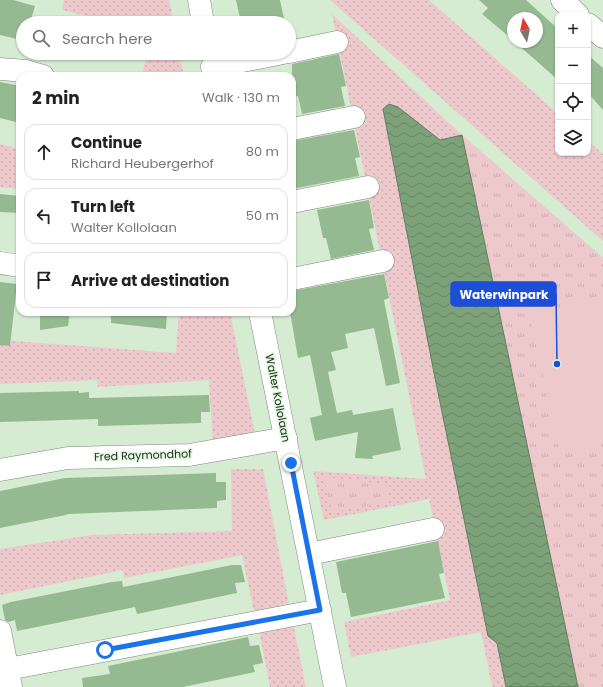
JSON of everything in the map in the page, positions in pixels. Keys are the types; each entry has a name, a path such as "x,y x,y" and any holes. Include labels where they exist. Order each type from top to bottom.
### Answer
{"street":[{"path":"198,0 201,16"},
{"path":"562,0 575,12"},
{"path":"591,27 603,37"},
{"path":"296,51 337,42"},
{"path":"212,65 242,60"},
{"path":"0,69 29,72"},
{"path":"296,128 354,117"},
{"path":"296,201 368,187"},
{"path":"296,278 383,261"},
{"path":"0,263 16,265"},
{"name":"Walter Kollolaan","path":"261,316 335,687"},
{"name":"Fred Raymondhof","path":"0,470 68,458 189,455 286,438"},
{"path":"309,554 433,530"},
{"path":"0,631 9,678 320,610"}],"green space":[{"path":"64,0 169,0 172,16 86,16 62,10"},
{"path":"330,0 429,0 555,111 555,156 591,156 591,144 603,154 603,241"},
{"path":"332,14 462,135 603,258 603,476 534,470 462,136 440,140 398,107 506,687 492,687 481,632 351,657 344,622 450,600 429,499 324,520 313,471 426,479"},
{"path":"145,60 181,60 183,72 143,72"},
{"path":"462,135 603,258 603,687 578,687"},
{"path":"0,144 16,148 16,189 0,187"},
{"path":"603,298 603,444 560,453 529,314"},
{"path":"179,316 231,316 255,434 213,443 209,380 98,387 97,380 0,384 0,340 176,353"},
{"path":"231,469 263,469 289,604 254,611 242,555 124,578 123,570 0,595 0,549 92,535 232,531"},
{"path":"324,477 386,484 390,502 332,512"},
{"path":"293,623 306,687 270,687 259,631"}],"water":[{"path":"389,104 398,107 440,140 462,135 578,687 506,687 497,643 488,636 434,373 383,109"}],"building":[{"path":"0,0 13,0 35,6 32,16 16,16 16,39 0,35"},
{"path":"236,0 280,0 283,16 239,16"},
{"path":"479,0 526,0 539,12 507,12 507,35 482,14 488,8"},
{"path":"543,15 555,26 555,77 522,48 543,48"},
{"path":"339,54 346,86 341,87 345,106 302,114 298,96 296,96 296,72 292,72 292,64"},
{"path":"591,58 603,68 603,110 591,96"},
{"path":"0,82 16,85 16,122 0,118"},
{"path":"354,130 360,157 355,158 359,176 296,188 296,140"},
{"path":"0,194 16,196 16,213 0,212"},
{"path":"369,200 374,228 369,229 374,250 331,259 326,238 323,238 317,210"},
{"path":"384,274 389,298 384,300 400,383 386,386 374,328 345,334 348,348 331,352 336,370 328,372 337,413 352,410 353,415 393,408 401,450 372,456 373,459 355,458 358,432 315,441 310,418 322,415 310,355 298,358 291,316 296,316 296,290"},
{"path":"0,282 16,284 10,346 0,345"},
{"path":"40,316 69,316 68,326 40,330"},
{"path":"111,316 167,316 166,329 111,323"},
{"path":"79,391 79,393 89,392 89,398 209,395 210,412 201,412 201,423 98,426 98,419 0,422 0,393"},
{"path":"216,473 216,482 226,482 226,500 217,501 217,508 68,514 0,528 0,491 65,478"},
{"path":"438,541 444,573 439,574 445,598 351,617 346,593 342,593 336,562"},
{"path":"232,565 241,565 245,582 235,583 237,593 137,614 135,607 17,631 15,620 8,622 5,620 2,605 11,602 112,582 122,581 123,587"},
{"path":"248,637 250,646 259,645 263,663 253,665 255,672 183,687 83,687 82,678 110,674 108,666"}],"place":[{"name":"Waterwinpark","path":"557,364"}],"route":[{"path":"105,650 320,610 291,463"}]}
